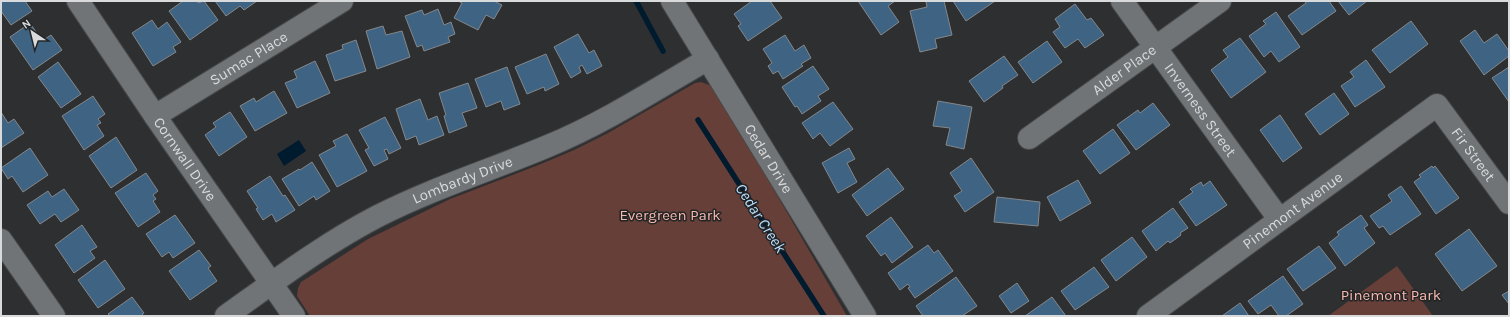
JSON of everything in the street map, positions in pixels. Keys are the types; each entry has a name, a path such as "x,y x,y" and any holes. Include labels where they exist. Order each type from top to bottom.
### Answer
{"street":[{"name":"Cornwall Drive","path":"78,1 155,116 294,316"},
{"name":"Sumac Place","path":"155,116 342,1"},
{"name":"Cedar Drive","path":"672,1 865,316"},
{"name":"Inverness Street","path":"1122,1 1279,219"},
{"name":"Alder Place","path":"1029,138 1220,1"},
{"name":"Lombardy Drive","path":"226,316 336,240 379,216 428,192 549,146 571,136 606,118 708,59"},
{"name":"Pinemont Avenue","path":"1148,316 1437,104"},
{"name":"Fir Street","path":"1437,104 1509,203"},
{"path":"1,240 54,316"}],"green space":[{"name":"Evergreen Park","path":"701,82 712,86 719,95 847,316 310,316 297,296 298,288 301,282 368,239 450,199 574,150 608,133 695,83"},
{"name":"Pinemont Park","path":"1397,266 1433,316 1328,316"}],"water":[{"path":"299,140 306,151 284,166 277,154"}],"building":[{"path":"1,1 25,1 32,11 11,25 1,11"},
{"path":"183,1 197,1 198,3 204,1 218,20 190,40 169,11"},
{"path":"215,1 257,1 244,10 240,6 226,16"},
{"path":"458,1 494,1 502,5 494,19 486,15 478,30 454,18 462,3"},
{"path":"752,1 770,1 782,18 748,41 738,26 741,24 734,14"},
{"path":"858,1 895,1 888,6 899,22 881,35"},
{"path":"944,1 952,35 935,39 937,48 920,52 910,11 927,7 926,2"},
{"path":"953,1 995,1 966,21"},
{"path":"1305,1 1329,1 1336,11 1302,35 1288,16 1306,3"},
{"path":"1338,1 1367,1 1349,15"},
{"path":"1075,4 1087,20 1091,18 1104,35 1085,48 1078,39 1065,48 1053,32 1060,27 1055,19"},
{"path":"438,9 444,25 451,22 455,34 448,37 450,42 424,51 422,45 417,47 405,16 422,10 424,15"},
{"path":"1276,12 1300,47 1279,62 1271,51 1264,57 1249,36 1266,24 1263,21"},
{"path":"152,20 158,29 167,22 181,42 173,47 176,52 153,66 132,33"},
{"path":"1411,21 1428,44 1390,73 1372,50"},
{"path":"30,23 42,41 51,35 62,50 33,70 10,37"},
{"path":"383,26 386,35 402,31 410,57 377,69 366,31"},
{"path":"1475,30 1484,43 1497,34 1509,51 1509,56 1484,75 1460,41"},
{"path":"578,34 589,53 594,50 602,66 587,74 582,65 579,67 581,72 571,78 554,47"},
{"path":"785,35 795,51 804,45 811,58 801,64 803,66 783,79 778,71 773,74 768,66 772,63 763,49"},
{"path":"1240,38 1266,72 1231,98 1211,70 1228,57 1223,50"},
{"path":"356,40 366,71 335,81 326,55 343,49 342,45"},
{"path":"1047,41 1062,62 1033,83 1018,62"},
{"path":"546,54 559,84 545,91 544,87 527,94 515,67"},
{"path":"1004,56 1018,75 1002,86 1003,88 984,102 969,81"},
{"path":"1366,60 1385,87 1355,107 1341,86 1354,77 1350,72"},
{"path":"315,61 330,93 297,108 285,83 297,78 294,71"},
{"path":"58,62 81,94 61,108 38,77"},
{"path":"813,66 829,89 818,96 821,101 802,114 797,106 795,107 782,87"},
{"path":"507,67 520,104 504,110 501,101 486,107 475,79"},
{"path":"1509,67 1509,102 1492,78"},
{"path":"468,83 477,108 462,113 467,126 449,133 444,116 446,115 439,93"},
{"path":"274,91 287,113 255,131 240,106 254,98 256,102"},
{"path":"1334,93 1349,114 1320,135 1305,114"},
{"path":"93,96 105,114 98,119 101,123 97,125 104,136 84,150 62,116"},
{"path":"420,99 428,120 437,116 444,135 419,145 416,136 406,140 396,109"},
{"path":"938,101 972,107 964,149 946,145 950,128 933,126"},
{"path":"833,102 853,129 830,146 820,133 813,139 802,123"},
{"path":"1153,103 1170,125 1136,150 1117,125 1138,110 1140,113"},
{"path":"1,112 8,123 14,119 24,133 1,148"},
{"path":"230,112 247,137 219,156 205,135 216,127 213,123"},
{"path":"1280,115 1302,148 1283,162 1260,130"},
{"path":"385,117 401,148 389,154 387,149 384,150 388,159 374,166 365,150 369,148 359,130"},
{"path":"1113,129 1130,153 1100,174 1083,151"},
{"path":"347,134 367,171 337,187 319,155 336,146 333,141"},
{"path":"116,137 137,170 111,188 89,156"},
{"path":"30,148 48,175 23,192 12,176 8,179 1,168"},
{"path":"849,148 855,159 847,163 857,182 838,193 822,163"},
{"path":"971,158 994,192 965,212 954,196 962,191 950,173"},
{"path":"312,162 330,191 316,200 314,196 299,206 282,179"},
{"path":"1432,166 1433,168 1435,166 1459,198 1436,214 1414,182 1421,177 1419,175"},
{"path":"888,168 904,189 867,216 852,195"},
{"path":"146,173 158,191 153,195 156,199 153,201 160,212 138,227 115,193"},
{"path":"270,176 283,196 285,195 295,210 276,222 272,214 263,220 256,209 258,208 247,191"},
{"path":"1078,180 1091,203 1060,221 1047,197"},
{"path":"1210,181 1227,205 1196,226 1179,202 1193,192 1190,189 1201,182 1203,186"},
{"path":"1401,186 1421,214 1390,235 1383,226 1379,228 1370,216 1392,201 1388,195"},
{"path":"64,189 79,210 61,222 55,214 40,224 27,205 48,191 52,197"},
{"path":"997,197 1040,202 1038,226 994,222"},
{"path":"1173,208 1188,228 1180,233 1181,235 1170,243 1168,241 1156,251 1142,231"},
{"path":"175,215 195,243 173,258 169,252 162,257 146,234"},
{"path":"1361,215 1368,225 1364,228 1375,243 1345,266 1329,243 1339,235 1337,232"},
{"path":"891,217 913,247 892,263 885,253 881,256 866,236"},
{"path":"82,225 97,247 90,251 95,258 74,273 55,245"},
{"path":"1469,229 1497,266 1462,291 1435,254"},
{"path":"1132,237 1147,257 1116,281 1101,260"},
{"path":"928,245 934,253 938,250 953,271 915,298 908,288 910,287 908,284 900,290 888,273"},
{"path":"1319,246 1336,268 1303,291 1287,269"},
{"path":"199,250 211,266 208,268 217,281 190,300 169,271"},
{"path":"105,260 125,289 98,308 78,280"},
{"path":"1094,267 1109,287 1075,310 1061,291"},
{"path":"1283,276 1303,304 1286,316 1279,316 1271,305 1258,314 1248,301"},
{"path":"956,277 977,306 962,316 923,316 916,306"},
{"path":"1017,283 1029,301 1011,313 999,296"},
{"path":"1509,291 1509,304 1502,295"},
{"path":"132,297 144,313 142,314 144,316 110,316 108,314"},
{"path":"1052,297 1066,316 1025,316"},
{"path":"1240,303 1249,316 1222,316"}],"waterway":[{"name":"Cedar Creek","path":"636,1 663,51"},
{"name":"Cedar Creek","path":"698,120 824,316"}]}
